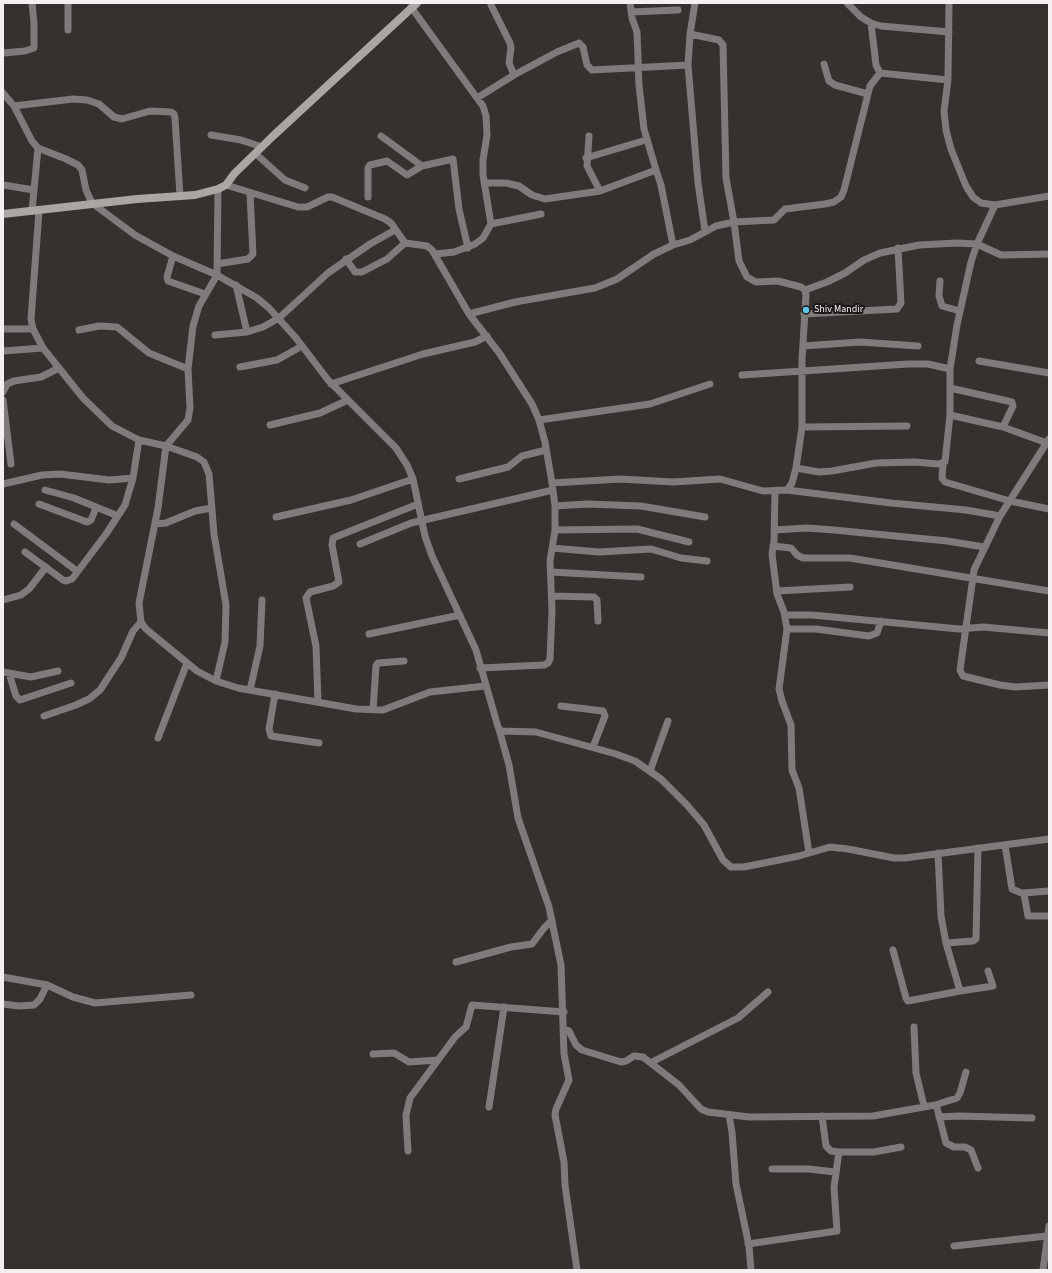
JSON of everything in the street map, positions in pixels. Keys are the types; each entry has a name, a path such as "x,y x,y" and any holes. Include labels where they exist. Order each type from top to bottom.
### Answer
{"main road":[{"path":"3,214 92,203 196,195 218,189 226,185 262,147 414,5"}],"street":[{"path":"3,53 25,51 34,48 35,37 32,3"},
{"path":"68,3 68,30"},
{"path":"630,3 636,32 640,107 646,140 661,185 673,245"},
{"path":"695,3 690,34 688,66 698,183 705,231"},
{"path":"847,3 861,17 870,23 894,28 949,32"},
{"path":"948,3 948,80 944,111 946,130 951,148 966,186 973,197 981,203 995,205 1049,196"},
{"path":"414,5 483,106 487,125 482,160 484,183 491,224 483,238 468,248 454,252 435,254"},
{"path":"491,5 510,43 511,48 509,63 514,75"},
{"path":"631,12 678,10"},
{"path":"870,23 876,65 880,74"},
{"path":"690,34 720,40 723,45 726,178 739,261 743,272 747,277 756,282 778,281 801,287 805,290 802,372 802,427 796,468 792,483 786,490"},
{"path":"477,98 514,75 557,52 579,43 583,47 587,65 592,70 688,66"},
{"path":"824,64 829,81 868,94"},
{"path":"880,74 948,80"},
{"path":"469,314 515,302 595,288 617,279 654,254 673,245 690,240 716,226 734,222 774,220 785,209 834,202 841,197 844,190 870,86 880,74"},
{"path":"3,93 14,106 32,141 38,148 78,165 82,170 86,190 92,203 135,235 174,256 218,275 236,285 257,298 279,318 331,384 396,448 407,465 413,479 421,521 432,556 476,650 485,686 509,765 524,838 552,920 561,965 564,1012 564,1054 569,1080 556,1109 555,1115 564,1162 565,1185 577,1270"},
{"path":"14,106 73,99 87,100 99,104 114,117 122,119 150,111 171,112 174,114 175,118 180,196"},
{"path":"211,135 240,140 262,147"},
{"path":"381,136 422,166"},
{"path":"589,136 586,158 589,172 600,191"},
{"path":"586,158 646,140"},
{"path":"38,148 34,190 36,211 31,302 33,329 43,348 100,417 112,426 138,440 166,446 197,457 204,462 209,474 214,534 226,605 225,642 216,681"},
{"path":"256,154 285,180 305,188"},
{"path":"368,197 368,168 370,165 388,161 407,175 422,166 453,159 459,209 468,248"},
{"path":"484,183 506,183 518,186 532,195 545,199 600,191 656,170"},
{"path":"3,185 34,190"},
{"path":"226,185 250,194 302,207 311,205 328,197 332,197 386,219 405,243 427,246 435,254 469,314 487,336 520,384 539,420 546,450 555,506 555,530 552,548 551,572 552,596 550,659 548,663 480,668"},
{"path":"218,189 218,275 199,306 193,326 188,369 190,408 188,420 166,446 155,524 139,603 141,622 146,629 187,663 216,681 250,690 374,710 395,707 430,692 485,686"},
{"path":"217,264 248,259 253,254 250,194"},
{"path":"995,205 977,244 971,262 960,311 950,369 950,415 947,457 943,463 942,478 945,482 1010,501 1049,509"},
{"path":"491,224 541,214"},
{"path":"215,335 247,332 264,327 279,318 322,278 346,259 395,230"},
{"path":"346,259 355,272 362,272 387,259 405,243"},
{"path":"805,290 839,276 869,258 898,248 939,243 977,244 990,252 1001,254 1049,254"},
{"path":"804,314 897,309 901,303 898,248"},
{"path":"174,256 167,277 168,281 205,294"},
{"path":"940,281 939,296 942,306 960,311"},
{"path":"236,285 247,332"},
{"path":"79,330 99,326 116,327 149,353 188,369"},
{"path":"3,329 33,329"},
{"path":"331,384 423,354 475,342 487,336"},
{"path":"803,346 860,342 918,346"},
{"path":"240,367 277,360 302,346"},
{"path":"3,350 43,348"},
{"path":"978,361 1049,373"},
{"path":"742,376 908,364 928,364 950,369"},
{"path":"3,392 7,384 14,380 41,377 59,368"},
{"path":"539,420 650,404 710,384"},
{"path":"950,388 1012,402 1013,406 1003,426"},
{"path":"3,400 11,464"},
{"path":"270,425 320,413 348,400"},
{"path":"950,415 1003,426 1048,441 1000,516 984,547 972,577 964,629 960,670 961,675 1007,687 1049,685"},
{"path":"802,427 907,426"},
{"path":"25,552 66,581 72,579 106,534 125,505 133,478 138,440"},
{"path":"459,479 508,467 513,465 522,456 546,450"},
{"path":"796,468 819,472 832,472 876,463 943,463"},
{"path":"3,484 42,475 60,474 109,480 133,478"},
{"path":"276,518 351,500 413,479"},
{"path":"360,544 421,521 552,486 620,479 673,482 720,479 763,491 775,492 786,490 891,503 966,510 1000,516"},
{"path":"45,490 62,494 118,516"},
{"path":"775,492 774,546 772,554 777,590 785,615 787,629 779,689 791,725 792,770 798,788 809,854"},
{"path":"39,504 87,522 91,520 96,508"},
{"path":"318,702 316,646 306,598 310,592 333,586 339,582 332,544 333,538 418,504"},
{"path":"555,506 587,504 641,506 705,517"},
{"path":"155,524 166,523 195,511 212,508"},
{"path":"14,524 77,571"},
{"path":"774,530 807,528 841,530 947,541 984,547"},
{"path":"555,530 637,529 689,542"},
{"path":"774,546 792,548 798,556 803,558 850,558 972,577 1049,591"},
{"path":"552,548 599,552 650,549 681,558 707,561"},
{"path":"3,600 25,592 46,567"},
{"path":"551,572 641,577"},
{"path":"777,590 850,587"},
{"path":"552,596 594,597 597,600 598,621"},
{"path":"250,690 260,646 262,600"},
{"path":"369,634 460,614"},
{"path":"785,615 812,615 964,629 983,627 1049,633"},
{"path":"787,629 816,629 869,636 877,633 881,621"},
{"path":"44,716 89,699 100,690 121,658 133,631 141,622"},
{"path":"374,710 376,666 378,663 404,661"},
{"path":"158,738 187,663"},
{"path":"6,672 31,677 58,671"},
{"path":"6,672 16,696 20,700 71,682"},
{"path":"274,694 269,725 271,736 319,743"},
{"path":"561,706 603,711 605,716 593,748"},
{"path":"650,771 668,722"},
{"path":"499,729 504,732 536,732 635,761 650,771 687,805 704,825 724,860 732,867 744,867 809,854 830,847 894,858 1049,839"},
{"path":"1005,845 1012,889 1023,893 1049,890"},
{"path":"946,943 973,941 976,939 978,848"},
{"path":"938,853 941,916 946,943 960,991"},
{"path":"1023,893 1028,916 1049,916"},
{"path":"456,962 511,947 532,944 552,920"},
{"path":"893,950 906,998 908,1000 993,986 988,971"},
{"path":"3,977 47,986 73,997 95,1003 191,995"},
{"path":"3,1004 19,1006 34,1005 40,999 47,986"},
{"path":"652,1062 738,1018 768,992"},
{"path":"408,1151 407,1106 414,1091 456,1037 466,1027 472,1005 564,1012"},
{"path":"488,1107 504,1007"},
{"path":"914,1027 916,1073 924,1106"},
{"path":"564,1029 569,1031 576,1045 582,1050 621,1062 639,1055 652,1062 679,1085 701,1109 708,1112 729,1115 749,1117 873,1116 935,1105 957,1098 960,1094 966,1072"},
{"path":"373,1054 394,1053 409,1062 438,1060"},
{"path":"935,1105 946,1143 954,1147 965,1147 971,1150 978,1168"},
{"path":"729,1115 732,1132 736,1184 748,1244 751,1270"},
{"path":"822,1116 826,1146 831,1151 874,1152 901,1147"},
{"path":"939,1117 959,1116 1032,1118"},
{"path":"748,1244 837,1231 834,1196 835,1172 839,1152"},
{"path":"772,1169 809,1169 835,1172"},
{"path":"1043,1270 1049,1226"},
{"path":"954,1246 1047,1236"}],"place":[{"name":"Shiv Mandir","path":"806,310"}]}
